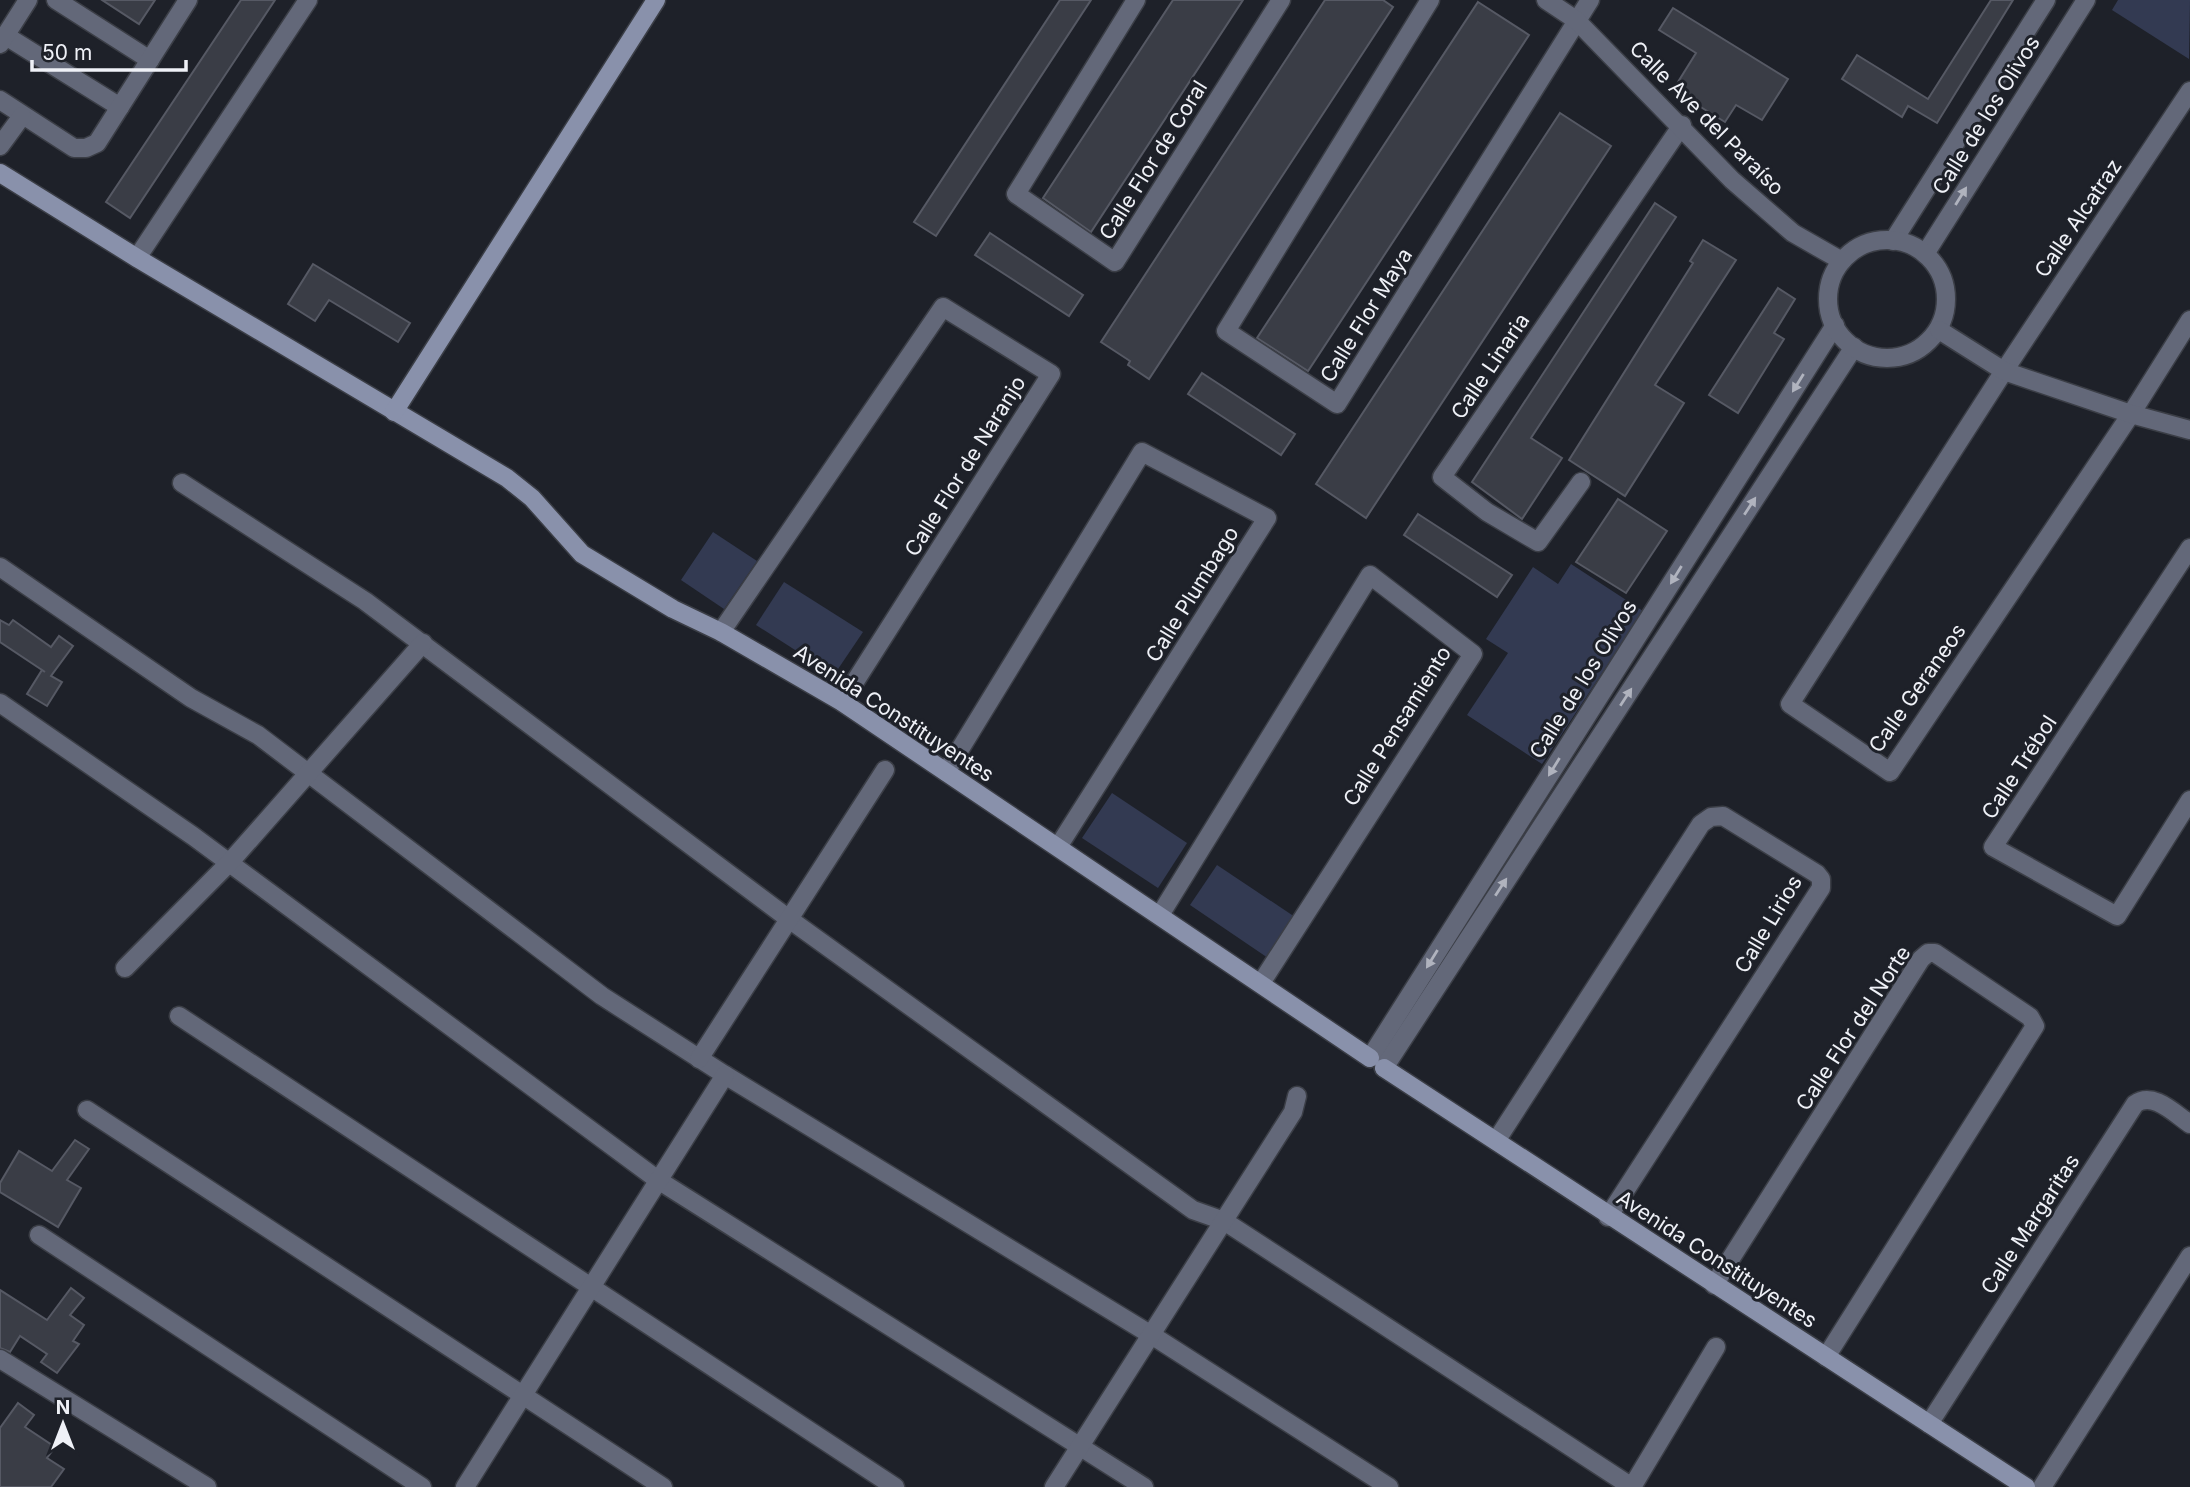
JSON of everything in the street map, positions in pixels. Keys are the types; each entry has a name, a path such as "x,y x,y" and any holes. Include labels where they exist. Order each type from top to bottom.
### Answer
{"main road":[{"path":"394,412 656,0"},
{"name":"Avenida Constituyentes","path":"0,173 137,258 507,478 531,498 582,554 673,609 721,632 842,702 1608,1217 2026,1487"}],"street":[{"path":"28,0 3,40 120,107"},
{"path":"56,0 150,60"},
{"path":"0,100 74,148 86,148 97,143 188,0"},
{"path":"137,258 308,0"},
{"name":"Calle Flor de Coral","path":"1136,0 1016,194 1115,262 1281,0"},
{"name":"Calle Flor Maya","path":"1430,0 1226,331 1337,404 1576,20"},
{"name":"Calle Ave del Paraíso","path":"1546,0 1576,20 1682,125 1732,180 1793,233 1842,261"},
{"path":"1576,20 1590,0"},
{"name":"Calle de los Olivos","path":"1893,241 2046,0"},
{"name":"Calle de los Olivos","path":"1924,254 2086,0"},
{"name":"Calle Alcatraz","path":"2004,371 2190,91"},
{"path":"0,146 22,116"},
{"name":"Calle Linaria","path":"1581,482 1538,541 1487,512 1442,477 1682,125"},
{"path":"1882,240 1903,242 1924,254 1935,263 1946,290 1946,310 1939,330 1916,351 1899,357 1878,358 1843,340 1835,325 1828,300 1831,280 1842,261 1859,247 1882,240"},
{"name":"Calle Flor de Naranjo","path":"721,632 943,307 1051,374 842,702"},
{"path":"2131,414 2190,320"},
{"name":"Calle de los Olivos","path":"1377,1063 1835,325"},
{"path":"1939,330 2004,371 2131,414 2190,430"},
{"name":"Calle de los Olivos","path":"1377,1063 1854,346"},
{"name":"Calle Geraneos","path":"2004,371 1790,704 1890,772 2131,414"},
{"name":"Calle Plumbago","path":"946,772 1142,452 1267,518 1058,847"},
{"path":"181,484 365,601 789,919 1193,1210 1224,1221 1632,1487 1716,1347"},
{"name":"Calle Trébol","path":"2190,548 1993,847 2117,916 2190,800"},
{"path":"0,568 191,698 258,735 603,996 699,1059 1153,1336 1389,1487"},
{"name":"Calle Pensamiento","path":"1160,915 1370,575 1473,654 1261,983"},
{"path":"125,968 230,862 422,643"},
{"path":"0,703 230,862 658,1180 1144,1487"},
{"path":"699,1059 885,770"},
{"name":"Calle Lirios","path":"1496,1141 1701,824 1711,817 1723,816 1816,874 1821,879 1821,888 1608,1217"},
{"name":"Calle Flor del Norte","path":"1714,1285 1921,958 1928,953 1936,953 2030,1017 2035,1026 1826,1357"},
{"path":"179,1016 589,1289 895,1487"},
{"path":"465,1487 725,1075"},
{"path":"1055,1487 1293,1112 1297,1096"},
{"name":"Calle Margaritas","path":"1929,1424 2135,1104 2143,1098 2152,1099 2190,1124"},
{"path":"87,1110 663,1487"},
{"path":"39,1235 422,1487"},
{"path":"2042,1487 2190,1256"},
{"path":"0,1359 207,1487"}],"shaded area":[{"path":"2118,0 2190,0 2189,59 2112,10"},
{"path":"713,532 757,561 724,609 681,580"},
{"path":"1571,564 1643,611 1542,764 1467,715 1508,653 1486,639 1533,567 1558,584"},
{"path":"784,582 863,632 834,675 756,625"},
{"path":"1112,793 1187,843 1158,888 1082,838"},
{"path":"1217,865 1295,917 1268,958 1190,905"}],"building":[{"path":"102,0 155,0 139,24"},
{"path":"241,0 275,0 130,218 106,202"},
{"path":"1060,0 1091,0 936,236 914,222"},
{"path":"1173,0 1243,0 1091,232 1043,198"},
{"path":"1325,0 1383,0 1393,7 1149,379 1128,365 1130,361 1101,342"},
{"path":"1991,0 2013,0 1937,123 1908,106 1902,117 1842,79 1857,55 1928,99"},
{"path":"1478,2 1529,35 1308,371 1257,338"},
{"path":"1673,8 1788,79 1762,120 1736,105 1725,122 1673,90 1696,53 1659,30"},
{"path":"1560,113 1611,146 1366,518 1316,484"},
{"path":"1655,203 1676,217 1531,438 1562,458 1522,519 1472,482"},
{"path":"990,233 1083,295 1069,316 975,255"},
{"path":"1703,240 1736,260 1655,385 1684,403 1625,496 1569,460 1693,263 1690,261"},
{"path":"313,264 410,323 398,342 329,300 315,321 288,304"},
{"path":"1778,288 1795,299 1774,333 1784,339 1738,413 1709,395"},
{"path":"1202,373 1295,434 1281,455 1188,394"},
{"path":"1618,499 1667,531 1626,593 1576,562"},
{"path":"1418,514 1512,575 1497,597 1404,535"},
{"path":"0,620 9,625 13,620 51,647 59,636 73,646 51,676 62,682 47,706 27,694 42,670 0,642"},
{"path":"75,1140 89,1149 67,1180 81,1188 58,1227 0,1192 0,1183 19,1151 52,1171"},
{"path":"71,1288 84,1298 70,1315 84,1325 73,1341 79,1344 57,1373 41,1362 47,1354 20,1336 10,1352 0,1348 0,1290 47,1320"},
{"path":"18,1403 34,1415 25,1427 55,1447 47,1458 64,1469 51,1487 0,1487 0,1428"}]}
